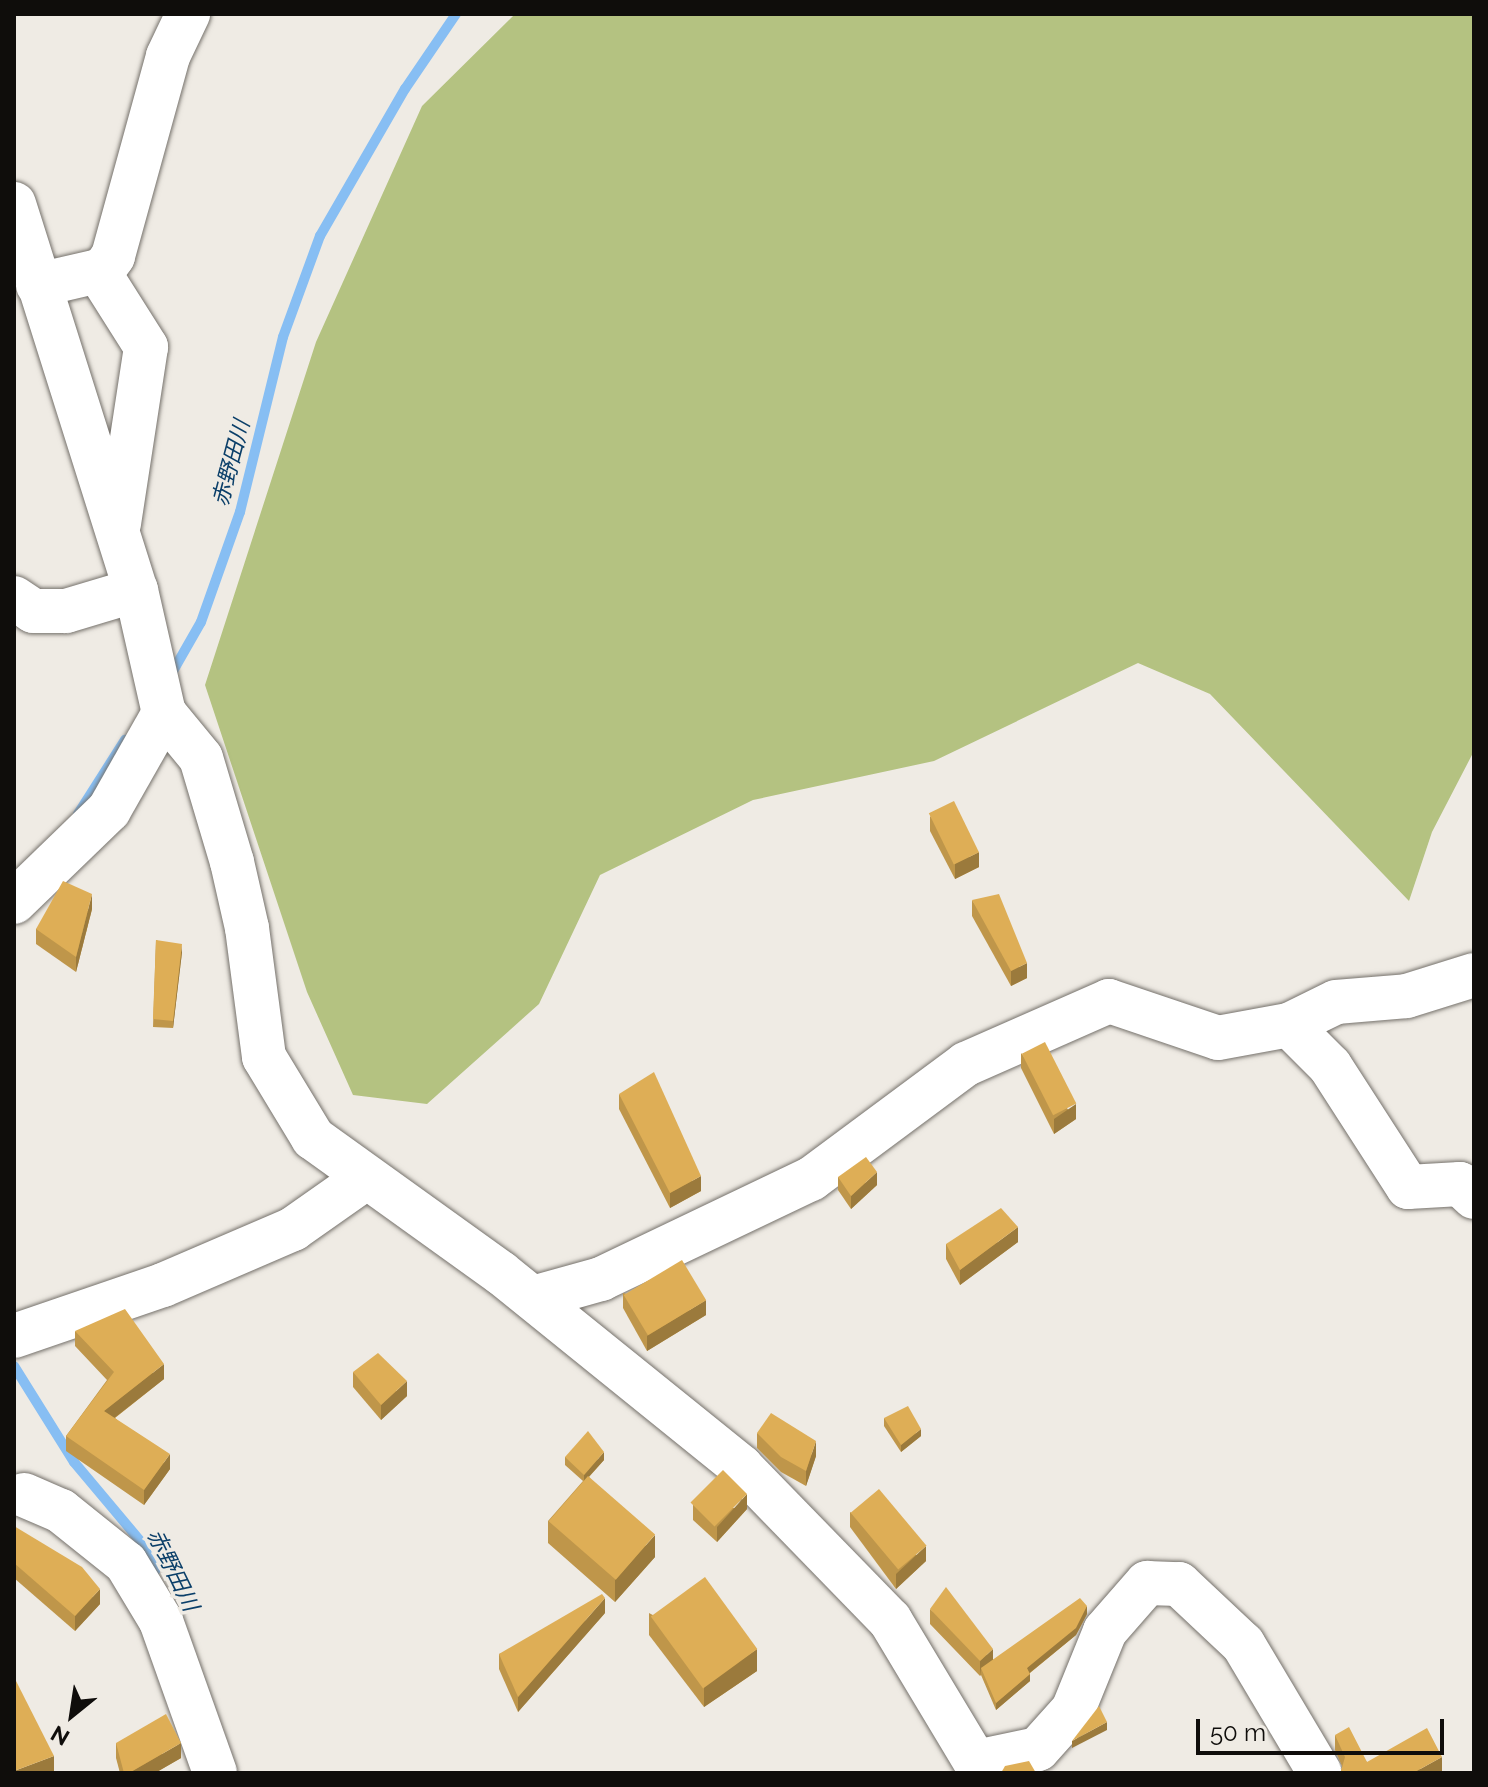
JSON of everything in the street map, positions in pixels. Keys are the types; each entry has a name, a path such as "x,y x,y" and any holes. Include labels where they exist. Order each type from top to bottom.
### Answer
{"street":[{"path":"38,285 98,271 113,256 168,56 188,14"},
{"path":"14,204 136,590 164,713 201,758 232,862 247,928 264,1057 313,1138 533,1298 741,1467 890,1620 979,1768 1038,1749 1073,1710 1105,1631 1147,1583 1179,1584 1243,1644 1320,1773"},
{"path":"98,271 146,347 117,534"},
{"path":"14,598 33,611 66,611 136,590"},
{"path":"14,902 109,810 164,713"},
{"path":"533,1298 601,1279 811,1179 966,1064 1109,1001 1218,1038 1289,1025 1336,1002 1407,996 1474,975"},
{"path":"1289,1025 1330,1066 1408,1187 1460,1184 1474,1197"},
{"path":"14,1336 163,1285 293,1229 367,1177"},
{"path":"17,1489 61,1511 126,1563 161,1621 215,1773"}],"green space":[{"path":"515,14 1474,14 1474,751 1432,832 1409,901 1210,694 1138,663 934,761 753,800 600,875 539,1004 427,1104 353,1095 307,992 205,685 316,342 422,106"}],"building":[{"path":"954,801 979,852 954,865 929,813"},
{"path":"63,881 92,894 76,957 36,929"},
{"path":"999,894 1027,963 1011,971 972,900"},
{"path":"156,940 182,944 173,1021 153,1019"},
{"path":"1045,1042 1076,1103 1053,1115 1022,1054"},
{"path":"654,1072 701,1176 670,1193 619,1094"},
{"path":"866,1157 877,1172 851,1196 838,1177"},
{"path":"1001,1208 1018,1227 960,1270 946,1244"},
{"path":"682,1260 706,1300 648,1335 624,1295"},
{"path":"125,1309 164,1364 104,1411 170,1454 144,1490 66,1436 114,1372 75,1331"},
{"path":"378,1353 407,1381 381,1405 353,1372"},
{"path":"908,1406 921,1429 901,1445 884,1418"},
{"path":"771,1413 816,1441 806,1471 781,1457 757,1433"},
{"path":"588,1431 604,1452 584,1475 565,1457"},
{"path":"723,1470 747,1494 715,1527 690,1503"},
{"path":"588,1476 655,1534 616,1580 549,1521"},
{"path":"879,1489 927,1546 898,1569 851,1513"},
{"path":"14,1526 82,1567 100,1589 75,1616 14,1563"},
{"path":"705,1577 757,1649 703,1688 651,1616"},
{"path":"946,1587 993,1649 980,1661 930,1609"},
{"path":"602,1594 605,1598 518,1697 499,1654"},
{"path":"1080,1598 1087,1606 1076,1628 1027,1668 1030,1674 996,1703 981,1668"},
{"path":"14,1677 54,1756 14,1771"},
{"path":"1099,1706 1107,1722 1072,1741"},
{"path":"166,1714 181,1743 124,1773 116,1743"},
{"path":"1349,1727 1367,1762 1427,1728 1442,1757 1413,1773 1342,1773 1345,1757 1335,1735"},
{"path":"1029,1761 1036,1773 1001,1773 1005,1766"}],"waterway":[{"name":"赤野田川","path":"169,678 201,622 240,512 283,337 320,236 405,89 456,14"},
{"name":"赤野田川","path":"78,814 125,740"},
{"name":"赤野田川","path":"14,1366 74,1462 142,1543 155,1571"}]}
